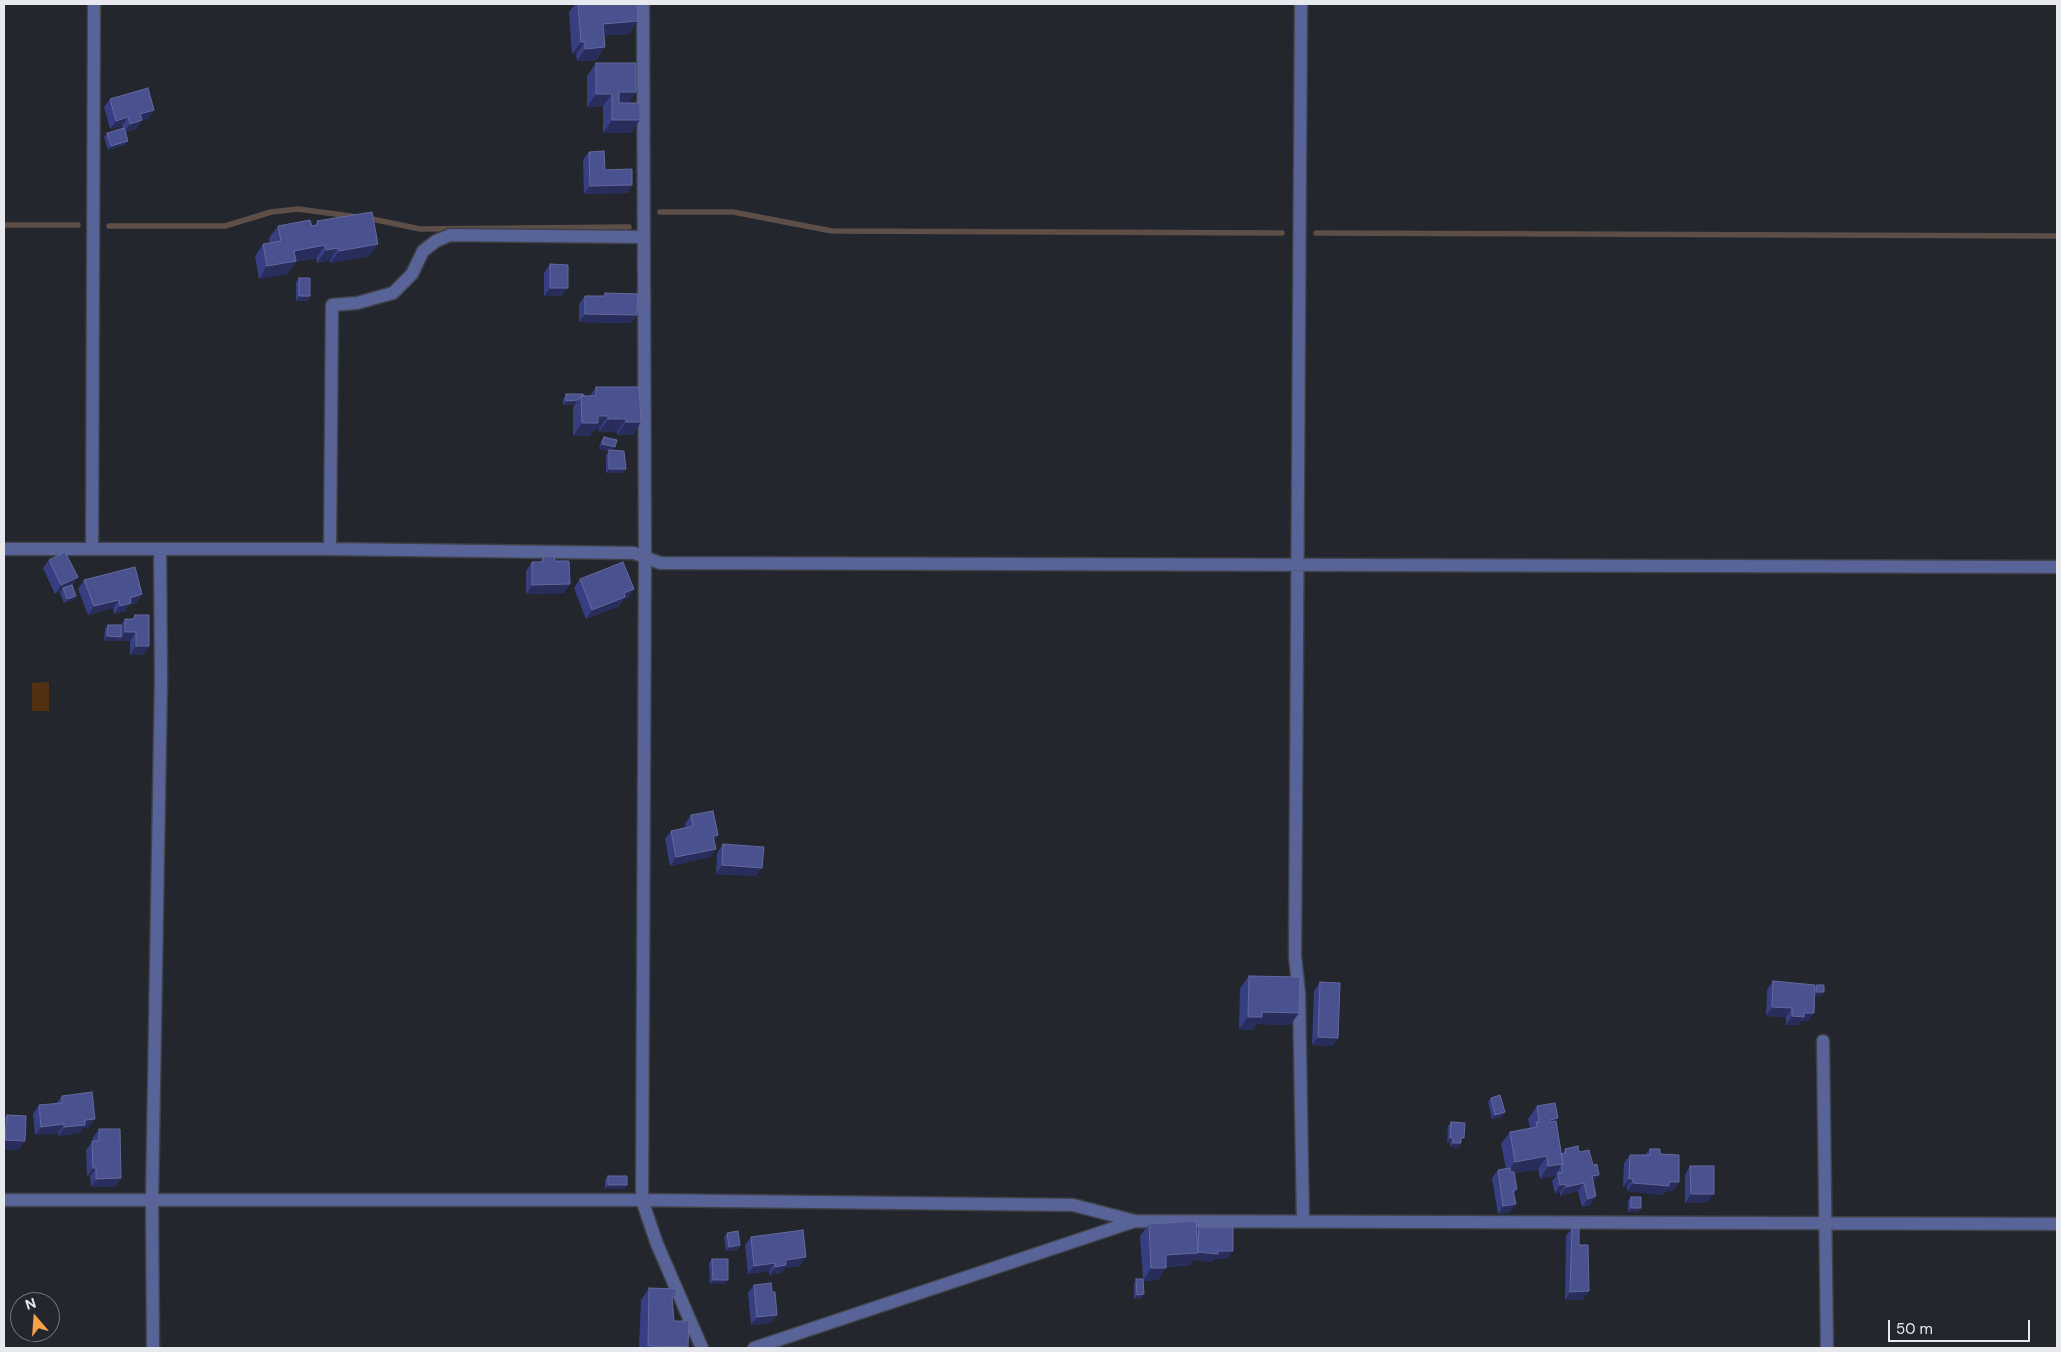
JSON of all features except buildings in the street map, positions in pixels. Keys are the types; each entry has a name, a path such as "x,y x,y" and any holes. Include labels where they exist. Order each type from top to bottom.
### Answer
{"street":[{"path":"92,549 94,4"},
{"path":"643,4 645,557 642,1200 658,1244 702,1348"},
{"path":"1301,4 1295,956 1299,993 1303,1222"},
{"path":"330,549 332,305 357,303 393,293 412,274 423,251 436,241 450,236 644,237"},
{"path":"4,549 330,549 634,553 660,563 2057,567"},
{"path":"153,1348 152,1200 161,679 160,549"},
{"path":"1824,1042 1827,1348"},
{"path":"4,1200 642,1200 1073,1205 1135,1221 2057,1224"},
{"path":"754,1348 1135,1221"}],"shaded area":[{"path":"49,682 49,711 32,711 32,683"}],"waterway":[{"path":"109,226 225,226 271,212 298,209 358,217"},
{"path":"660,212 733,212 832,231 1282,233"},
{"path":"367,218 420,229 629,227"},
{"path":"4,225 78,225"},
{"path":"1316,233 2057,236"}]}
